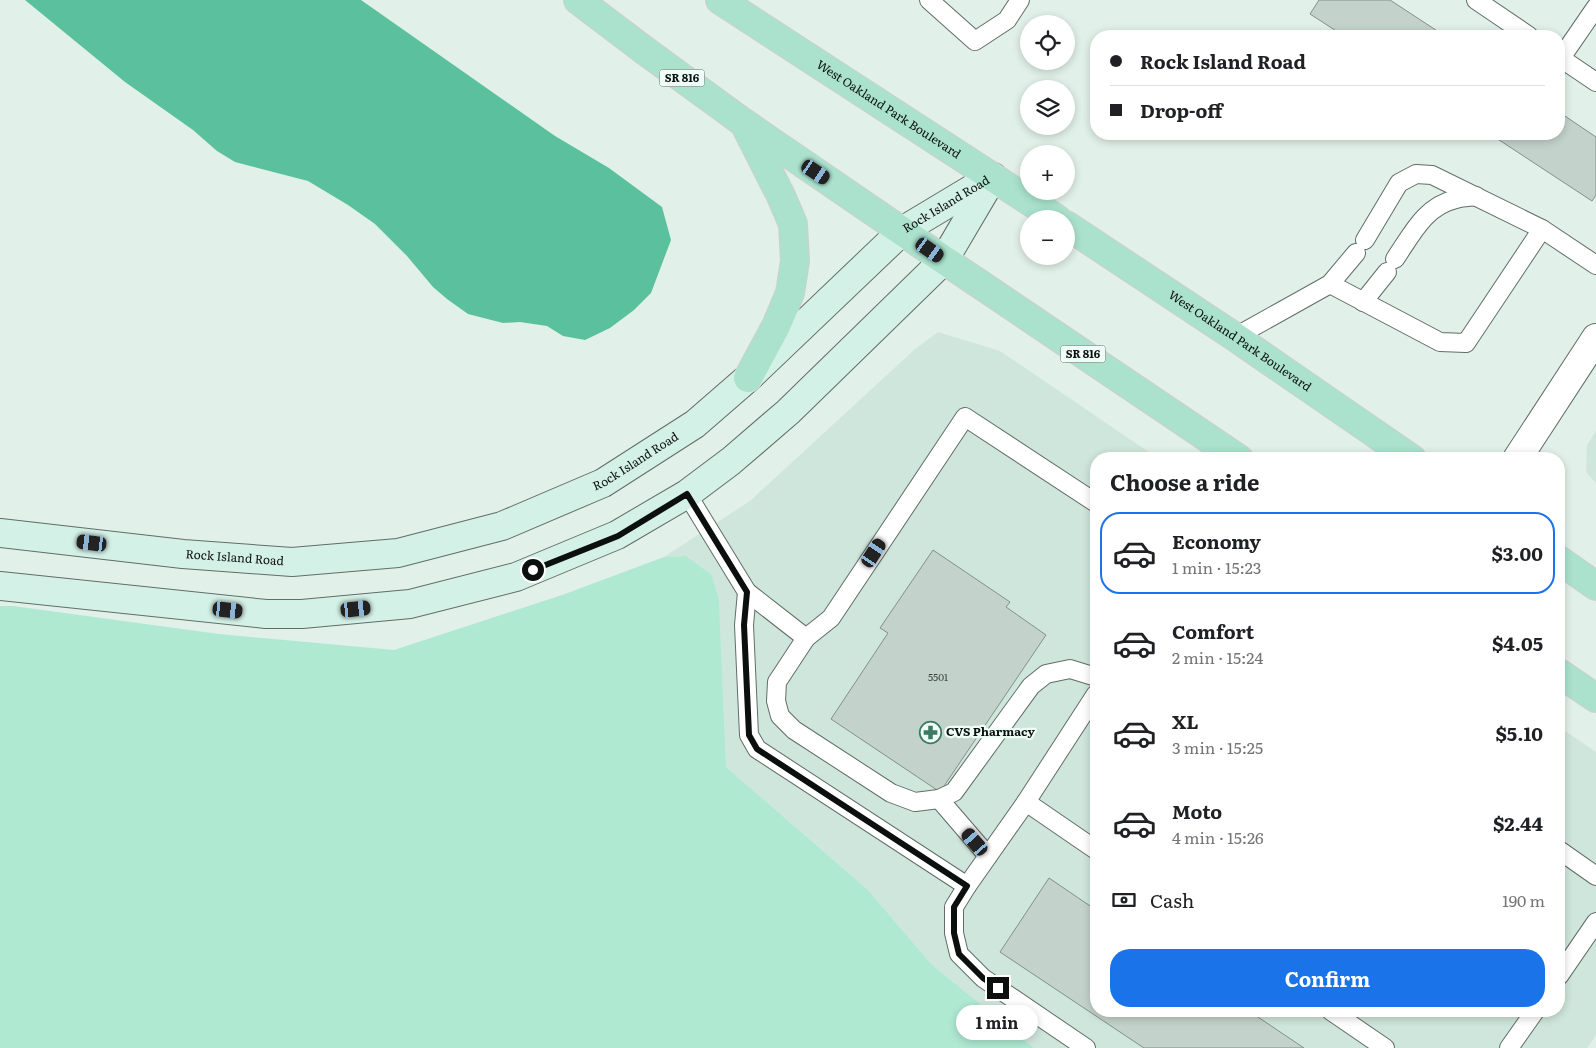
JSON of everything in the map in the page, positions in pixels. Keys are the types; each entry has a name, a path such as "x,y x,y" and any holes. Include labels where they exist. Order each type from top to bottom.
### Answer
{"main road":[{"name":"SR 816","path":"578,0 744,123 1229,452"},
{"name":"West Oakland Park Boulevard","path":"720,0 1044,210"},
{"path":"744,123 781,196 792,224 795,260 790,293 776,326 748,378"},
{"name":"Rock Island Road","path":"0,533 183,554 292,562 398,553 502,526 603,483 695,424 748,378 902,231 993,176"},
{"name":"Rock Island Road","path":"0,586 266,614 302,614 410,604 516,577 618,536 687,494 731,462 788,412 944,260 993,176"},
{"name":"West Oakland Park Boulevard","path":"1075,231 1235,337 1402,452"},
{"path":"1565,564 1596,586"},
{"path":"1565,677 1596,698"}],"street":[{"path":"1522,452 1596,338"}],"lane":[{"path":"930,0 975,41 1007,20 1020,0"},
{"path":"1476,0 1520,30"},
{"path":"1565,50 1596,7"},
{"path":"1565,60 1596,82"},
{"path":"1235,337 1330,284 1360,246 1399,183 1416,174 1432,175 1542,229 1596,265"},
{"path":"1363,302 1426,214 1436,206 1455,199 1476,196"},
{"path":"1330,284 1440,342 1466,343 1542,229"},
{"path":"1090,499 965,416 831,618 806,638 777,682 776,701 780,716 794,730 891,793 915,802 939,799 954,792 1030,686 1046,674 1070,669 1090,675"},
{"path":"687,494 747,592 806,638"},
{"path":"747,592 744,625 749,735 757,749 967,886"},
{"path":"1086,1048 983,978 959,954 954,933 954,907 1026,802 1090,703"},
{"path":"748,714 780,716"},
{"path":"939,799 988,856"},
{"path":"1026,802 1090,846"},
{"path":"1565,854 1596,876"},
{"path":"1565,967 1596,922"},
{"path":"1340,1017 1385,1048"},
{"path":"1509,1048 1531,1017"}],"shaded area":[{"path":"25,0 361,0 555,136 609,168 662,207 671,240 651,293 634,310 610,328 585,340 563,336 547,326 520,322 503,323 468,314 433,287 407,256 375,224 308,181 235,162 217,151 193,130 125,82"},
{"path":"938,332 1000,351 1149,452 1090,452 1090,1017 1565,1017 1565,731 1596,752 1596,1035 1587,1048 1034,1048 931,964 868,890 726,767 719,600 712,575 686,556 664,557 750,501 914,350"},
{"path":"1596,431 1596,483 1586,472 1587,445"},
{"path":"686,556 712,575 719,600 726,767 868,890 931,964 1034,1048 0,1048 0,606 13,606 219,634 394,650 565,594 664,557"}],"building":[{"path":"1319,0 1390,0 1436,30 1335,30 1310,14"},
{"path":"1565,116 1596,137 1596,195 1592,201 1499,140 1565,140"},
{"name":"CVS Pharmacy","path":"933,550 1010,602 1006,607 1046,635 940,792 831,719 888,633 880,628"},
{"path":"1049,878 1090,906 1090,1012 1000,952"},
{"path":"1098,1017 1258,1017 1304,1048 1144,1048"}],"place":[{"name":"CVS Pharmacy","path":"930,732"}],"route":[{"path":"533,570 618,536 687,494 747,592 744,625 749,735 757,749 967,886 954,907 954,933 959,954 983,978 998,988"}]}
